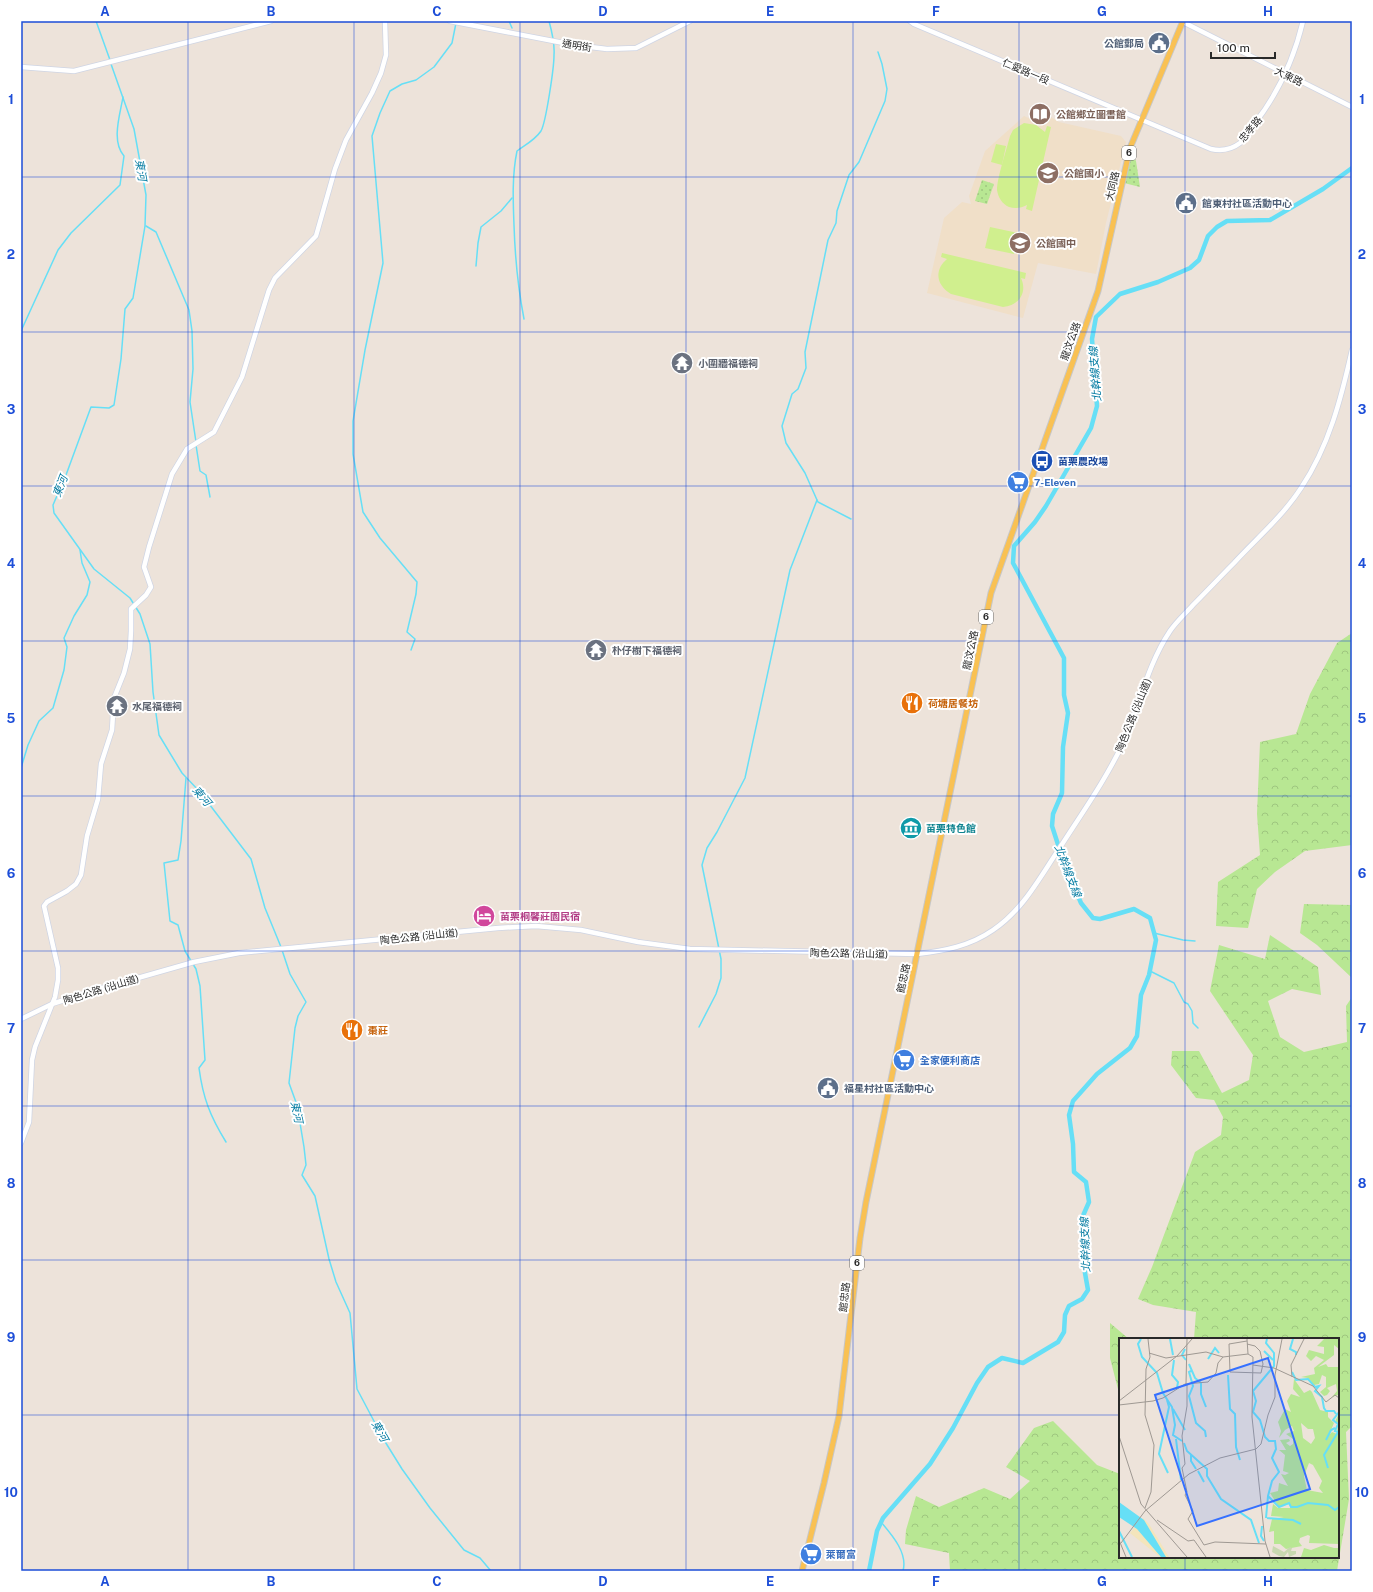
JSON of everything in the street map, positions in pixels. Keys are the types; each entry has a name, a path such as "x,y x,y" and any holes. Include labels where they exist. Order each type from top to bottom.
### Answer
{"main road":[{"name":"大同路","path":"1098,291 1130,148 1183,22"},
{"name":"龍汶公路","path":"917,954 991,593 1098,291"},
{"name":"館忠路","path":"802,1571 839,1416 860,1238 866,1202 917,954"}],"street":[{"path":"21,67 74,71 270,21"},
{"path":"21,1143 29,1122 32,1060 35,1047 58,986 58,968 44,906 47,902 67,891 76,884 81,875 87,836 98,799 101,764 112,730 114,698 124,673 130,649 132,631 130,609 146,595 151,587 144,567 172,474 184,453 214,432 242,377 269,290 275,278 316,236 335,169 346,140 372,94 381,73 386,55 385,21"},
{"name":"通明街","path":"452,21 553,41 607,49 636,48 690,21"},
{"name":"仁愛路一段","path":"910,21 914,24 1142,119"},
{"name":"忠孝路","path":"1142,119 1211,149 1227,149 1241,142 1268,106 1286,75 1303,21"},
{"name":"大東路","path":"1183,22 1352,107"},
{"name":"陶色公路 (沿山道)","path":"21,1019 52,1004 188,963 239,953 498,928 536,926 581,930 638,942 690,949 917,954 939,952 966,945 984,936 1007,919 1030,893 1102,782 1125,738 1151,670 1170,631 1274,520 1300,489 1318,461 1336,415 1352,350"}],"shaded area":[{"path":"1024,116 1045,125 1051,117 1059,122 1121,136 1126,142 1106,223 1096,274 1038,263 1023,318 927,293 944,218 962,202 971,204 969,196 985,151"}],"green space":[{"path":"1024,123 1036,125 1045,132 1047,126 1051,127 1032,211 1026,209 1027,205 1016,208 1007,206 1001,200 997,190 1000,171 1010,136 1013,130"},
{"path":"996,144 1006,146 1002,165 991,162"},
{"path":"1132,154 1136,161 1140,187 1124,183"},
{"path":"982,180 994,184 987,204 975,201"},
{"path":"990,227 1018,233 1014,254 985,248"},
{"path":"942,253 1026,273 1025,279 1021,278 1023,289 1020,298 1013,304 1003,307 951,294 942,286 938,277 940,268 947,259 941,257"},
{"path":"1352,633 1352,845 1305,851 1275,872 1257,889 1248,928 1216,926 1218,882 1260,855 1257,814 1260,742 1296,734 1310,694 1337,643"},
{"path":"1304,904 1352,905 1352,978 1317,945 1300,933"},
{"path":"1270,935 1318,967 1321,995 1292,989 1268,1001 1280,1037 1304,1052 1347,1042 1346,1006 1352,997 1352,1426 1346,1432 1349,1499 1337,1571 950,1571 949,1553 905,1544 906,1530 916,1496 939,1507 984,1488 1010,1499 1030,1481 1006,1467 1034,1428 1053,1421 1097,1465 1119,1474 1119,1558 1339,1558 1339,1338 1194,1338 1196,1312 1153,1305 1138,1299 1152,1267 1195,1152 1221,1135 1223,1117 1214,1100 1196,1098 1171,1065 1172,1051 1199,1051 1222,1093 1249,1080 1253,1055 1210,991 1219,945 1265,959"},
{"path":"1110,1323 1128,1338 1119,1338 1119,1393 1110,1358"}],"waterway":[{"name":"東河","path":"96,21 110,60"},
{"path":"509,21 512,28"},
{"path":"524,319 518,284 515,249 513,197 514,169 517,151 533,140 539,134 543,126 554,62 553,38 549,21"},
{"path":"411,650 415,639 407,632 416,594 417,582 380,538 363,512 353,454 353,421 365,350 383,263 372,136 390,91 402,84 416,80 434,67 452,43 456,23"},
{"path":"699,1027 716,994 721,978 721,959 702,865 707,848 745,778 790,570 817,500 805,473 786,443 782,426 792,394 798,389 806,368 805,352 828,240 836,223 837,211 849,175 859,162 885,101 887,89 878,52"},
{"name":"東河","path":"111,64 134,129 146,195 145,226 133,298 125,309 121,359 114,405 109,408 91,407 66,475 53,505 54,513 94,569 130,598 140,614 150,644 153,692 159,735 182,773 200,792 251,859 265,908 281,947"},
{"path":"21,331 58,250 71,233 120,185 124,156 120,150 117,135 123,97"},
{"name":"北幹線支線","path":"869,1571 877,1531 883,1518 930,1464 953,1428 977,1383 988,1367 1002,1358 1023,1363 1058,1342 1064,1332 1065,1315 1069,1306 1082,1299 1088,1290 1083,1254 1085,1235 1082,1218 1089,1202 1086,1182 1074,1172 1073,1144 1069,1115 1073,1101 1097,1074 1130,1048 1137,1036 1141,995 1149,975 1156,940 1150,918 1134,909 1100,919 1093,918 1081,903 1064,863 1052,826 1053,814 1062,793 1063,747 1068,713 1064,695 1064,658 1013,563 1014,546 1035,522 1046,506 1091,428 1097,406 1092,339 1096,317 1120,294 1158,282 1190,268 1199,260 1208,236 1217,227 1227,221 1270,220 1323,189 1352,168"},
{"path":"476,266 481,227 501,211 512,198"},
{"path":"146,226 156,232 189,310 192,331 193,369 190,402 196,442"},
{"path":"196,445 200,471 206,475 210,497"},
{"path":"817,500 818,502 851,519"},
{"path":"21,768 28,745 39,721 53,708 64,670 67,647 64,638 74,616 87,595 90,582 82,563 80,550"},
{"path":"186,778 178,860 164,863 170,921 178,925 185,951 196,969 200,986 205,1060 199,1068 205,1098 216,1124 226,1142"},
{"path":"1154,933 1183,940 1195,941"},
{"name":"東河","path":"282,950 290,974 306,1002 298,1016 295,1028 289,1083 297,1105 304,1147 306,1165 302,1175 315,1196 329,1259 336,1282 350,1313 357,1389 384,1440 402,1469 430,1508 464,1550 480,1558 491,1571"},
{"path":"1150,971 1174,983 1184,1002 1188,1004 1192,1011 1193,1023 1198,1028"},
{"path":"881,1522 894,1538 901,1551 904,1564 903,1571"}],"place":[{"name":"公館郵局","path":"1159,43"},
{"name":"公館鄉立圖書館","path":"1040,114"},
{"name":"公館國小","path":"1048,173"},
{"name":"館東村社區活動中心","path":"1186,203"},
{"name":"公館國中","path":"1020,243"},
{"name":"小圍牆福德祠","path":"682,363"},
{"name":"苗栗農改場","path":"1042,461"},
{"name":"7-Eleven","path":"1018,482"},
{"name":"朴仔樹下福德祠","path":"596,650"},
{"name":"荷塘居餐坊","path":"912,703"},
{"name":"水尾福德祠","path":"117,706"},
{"name":"苗栗特色館","path":"911,828"},
{"name":"苗栗桐馨莊園民宿","path":"484,916"},
{"name":"棗莊","path":"352,1030"},
{"name":"全家便利商店","path":"904,1060"},
{"name":"福星村社區活動中心","path":"828,1088"},
{"name":"萊爾富","path":"811,1554"}]}
